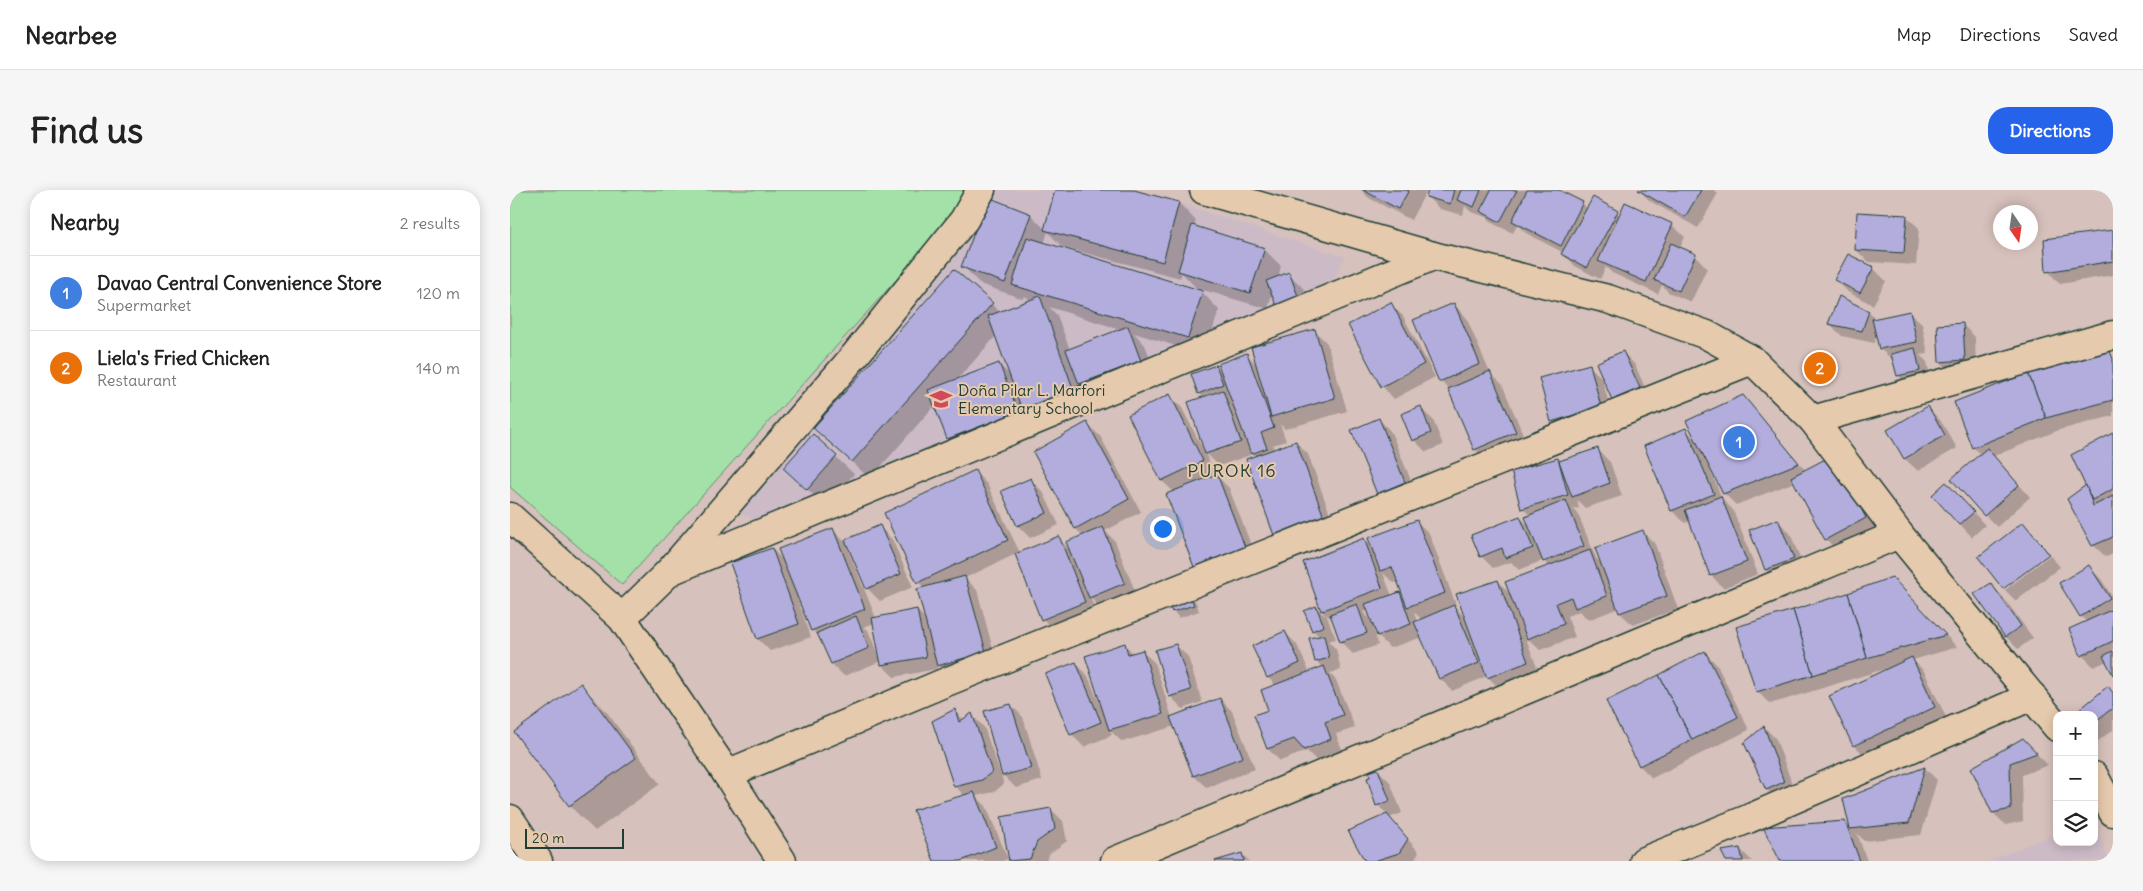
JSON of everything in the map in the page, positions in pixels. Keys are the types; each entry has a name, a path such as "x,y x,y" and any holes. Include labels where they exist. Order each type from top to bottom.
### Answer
{"street":[{"path":"622,618 670,571 856,354 964,220 981,190"},
{"path":"1204,190 1433,256 1608,299 1707,335 1752,360 1813,420 1899,534 2053,722"},
{"path":"670,571 1433,256"},
{"path":"1813,420 2113,335"},
{"path":"727,774 955,678 1752,360"},
{"path":"510,516 622,618 727,774 782,861"},
{"path":"1115,861 1899,534"},
{"path":"1644,861 1748,819 2032,696"},
{"path":"2098,784 2113,812"},
{"path":"510,819 538,861"}],"shaded area":[{"name":"Doña Pilar L. Marfori Elementary School","path":"988,190 1138,190 1345,257 1327,293 756,520 725,506 951,263"},
{"path":"2098,832 2109,861 1988,861 2053,835 2053,846 2098,846"}],"green space":[{"path":"510,190 965,190 950,220 622,585 510,487"}],"building":[{"path":"1055,190 1134,190 1179,202 1163,262 1044,230"},
{"path":"1363,190 1409,190 1398,209"},
{"path":"1428,190 1454,190 1450,204 1426,197"},
{"path":"1461,190 1481,190 1474,207 1457,200"},
{"path":"1491,190 1517,190 1500,222 1480,211"},
{"path":"1527,190 1559,190 1583,202 1561,246 1512,221"},
{"path":"1638,190 1701,190 1685,217"},
{"path":"988,197 1031,214 1005,283 961,267"},
{"path":"1593,197 1618,211 1587,268 1561,254"},
{"path":"1625,202 1673,224 1646,282 1598,261"},
{"path":"1857,212 1907,215 1904,253 1855,250"},
{"path":"1192,225 1265,248 1250,293 1178,271"},
{"path":"2113,230 2113,261 2046,272 2044,239"},
{"path":"1027,237 1203,291 1188,338 1012,285"},
{"path":"1671,243 1696,254 1679,291 1654,280"},
{"path":"1848,254 1874,267 1860,293 1834,280"},
{"path":"954,269 993,303 852,462 813,428"},
{"path":"1289,272 1298,296 1276,305 1266,281"},
{"path":"1040,296 1074,391 1022,410 988,316"},
{"path":"1839,296 1869,311 1862,331 1828,324"},
{"path":"1391,302 1424,364 1381,387 1348,325"},
{"path":"1454,303 1480,364 1439,382 1413,320"},
{"path":"1910,311 1917,342 1879,349 1872,319"},
{"path":"1963,323 1965,360 1939,362 1937,325"},
{"path":"1128,326 1141,361 1079,384 1066,350"},
{"path":"1315,329 1335,398 1271,417 1251,347"},
{"path":"1915,348 1920,371 1897,376 1891,354"},
{"path":"1623,351 1640,388 1612,400 1596,363"},
{"path":"2110,351 2113,359 2113,400 2046,418 2028,373"},
{"path":"1247,353 1274,428 1261,433 1267,448 1251,454 1218,364"},
{"path":"999,363 1018,412 947,439 928,390"},
{"path":"1590,364 1601,407 1551,422 1539,378"},
{"path":"1216,365 1223,384 1198,394 1191,374"},
{"path":"1490,371 1516,432 1474,450 1448,389"},
{"path":"2028,373 2046,418 1972,448 1954,402"},
{"path":"1223,390 1241,442 1205,454 1188,402"},
{"path":"1170,394 1203,461 1161,481 1128,415"},
{"path":"1743,395 1799,463 1723,494 1686,421"},
{"path":"1421,406 1431,433 1412,441 1401,414"},
{"path":"1928,406 1945,435 1904,459 1887,430"},
{"path":"1379,418 1405,482 1377,494 1351,430"},
{"path":"1087,422 1129,499 1075,529 1033,452"},
{"path":"1686,428 1714,494 1671,511 1644,446"},
{"path":"2113,433 2113,489 2092,500 2071,455"},
{"path":"813,434 837,456 807,490 783,468"},
{"path":"1296,441 1325,520 1275,538 1246,459"},
{"path":"1598,448 1610,483 1572,497 1559,461"},
{"path":"1987,448 2019,485 1984,516 1951,479"},
{"path":"1833,455 1866,518 1825,540 1791,477"},
{"path":"1558,458 1568,495 1521,509 1511,471"},
{"path":"975,470 1008,540 917,583 884,513"},
{"path":"1217,474 1245,547 1194,567 1166,494"},
{"path":"1031,478 1047,513 1017,526 1001,491"},
{"path":"1946,482 1974,512 1959,525 1932,495"},
{"path":"2086,485 2093,506 2113,496 2113,537 2092,546 2067,499"},
{"path":"1721,496 1747,562 1710,576 1685,510"},
{"path":"1566,500 1584,546 1543,562 1525,517"},
{"path":"1520,516 1533,548 1505,558 1502,548 1480,557 1471,535"},
{"path":"1778,519 1794,559 1765,570 1749,530"},
{"path":"1417,520 1445,593 1407,607 1392,567 1380,571 1368,538"},
{"path":"2023,522 2049,554 2003,589 1978,557"},
{"path":"880,525 901,574 866,589 845,540"},
{"path":"1103,527 1125,583 1089,598 1066,542"},
{"path":"833,528 865,609 811,631 778,549"},
{"path":"1643,530 1667,596 1619,613 1595,548"},
{"path":"1059,536 1085,602 1041,620 1015,554"},
{"path":"1364,538 1382,588 1321,611 1303,562"},
{"path":"772,548 799,624 757,639 730,563"},
{"path":"1590,550 1607,596 1575,608 1571,597 1556,603 1564,624 1527,639 1505,582"},
{"path":"2089,565 2110,598 2080,617 2059,583"},
{"path":"965,576 986,652 937,666 917,589"},
{"path":"1892,577 1946,635 1867,658 1848,593"},
{"path":"1498,580 1528,662 1487,678 1456,594"},
{"path":"1991,583 2021,626 2005,637 1974,594"},
{"path":"1400,592 1411,624 1377,636 1365,604"},
{"path":"1848,593 1867,658 1813,675 1793,610"},
{"path":"1190,594 1194,605 1172,612 1168,602"},
{"path":"1357,604 1367,633 1340,642 1330,614"},
{"path":"1454,605 1479,663 1439,679 1414,622"},
{"path":"1316,606 1324,626 1312,631 1304,611"},
{"path":"917,609 926,657 881,665 872,618"},
{"path":"2113,609 2113,641 2081,656 2069,629"},
{"path":"1793,610 1813,675 1756,692 1736,627"},
{"path":"856,616 869,648 831,664 817,633"},
{"path":"1285,631 1300,663 1267,678 1252,646"},
{"path":"1324,635 1329,658 1315,662 1309,638"},
{"path":"1125,643 1128,654 1143,650 1163,714 1109,730 1085,656"},
{"path":"1176,644 1191,690 1169,697 1155,650"},
{"path":"1705,651 1738,717 1692,740 1659,675"},
{"path":"2113,651 2113,675 2103,656"},
{"path":"1912,657 1935,707 1853,746 1829,696"},
{"path":"1076,662 1101,722 1070,735 1045,674"},
{"path":"1324,666 1343,715 1325,722 1331,739 1304,750 1294,739 1267,749 1254,715 1268,710 1261,690"},
{"path":"1659,675 1692,740 1639,766 1606,701"},
{"path":"581,683 636,758 569,806 514,732"},
{"path":"2108,686 2113,693 2113,708 2098,719 2098,711 2078,711"},
{"path":"1220,698 1243,757 1193,776 1170,717"},
{"path":"1011,704 1031,768 1002,776 984,711"},
{"path":"955,709 959,722 972,713 992,772 982,780 954,787 932,721"},
{"path":"1764,726 1784,782 1766,790 1744,743"},
{"path":"2023,738 2037,753 2010,763 2011,809 1992,813 1971,768"},
{"path":"1925,767 1909,823 1850,829 1843,799"},
{"path":"1378,769 1390,801 1376,806 1367,778 1370,777 1369,772"},
{"path":"974,792 996,847 961,861 934,861 913,810"},
{"path":"1051,808 1055,829 1037,842 1030,859 1009,861 1001,817"},
{"path":"1387,814 1408,839 1399,853 1374,861 1365,861 1348,831"},
{"path":"1845,821 1860,861 1780,861 1763,827"},
{"path":"1740,848 1743,861 1726,861 1721,851"},
{"path":"1242,853 1244,861 1215,861"}],"place":[{"name":"Liela's Fried Chicken","path":"1820,368"},
{"name":"Doña Pilar L. Marfori Elementary School","path":"941,399"},
{"name":"Davao Central Convenience Store","path":"1739,442"}],"district":[{"name":"PUROK 16","path":"1232,470"}]}
